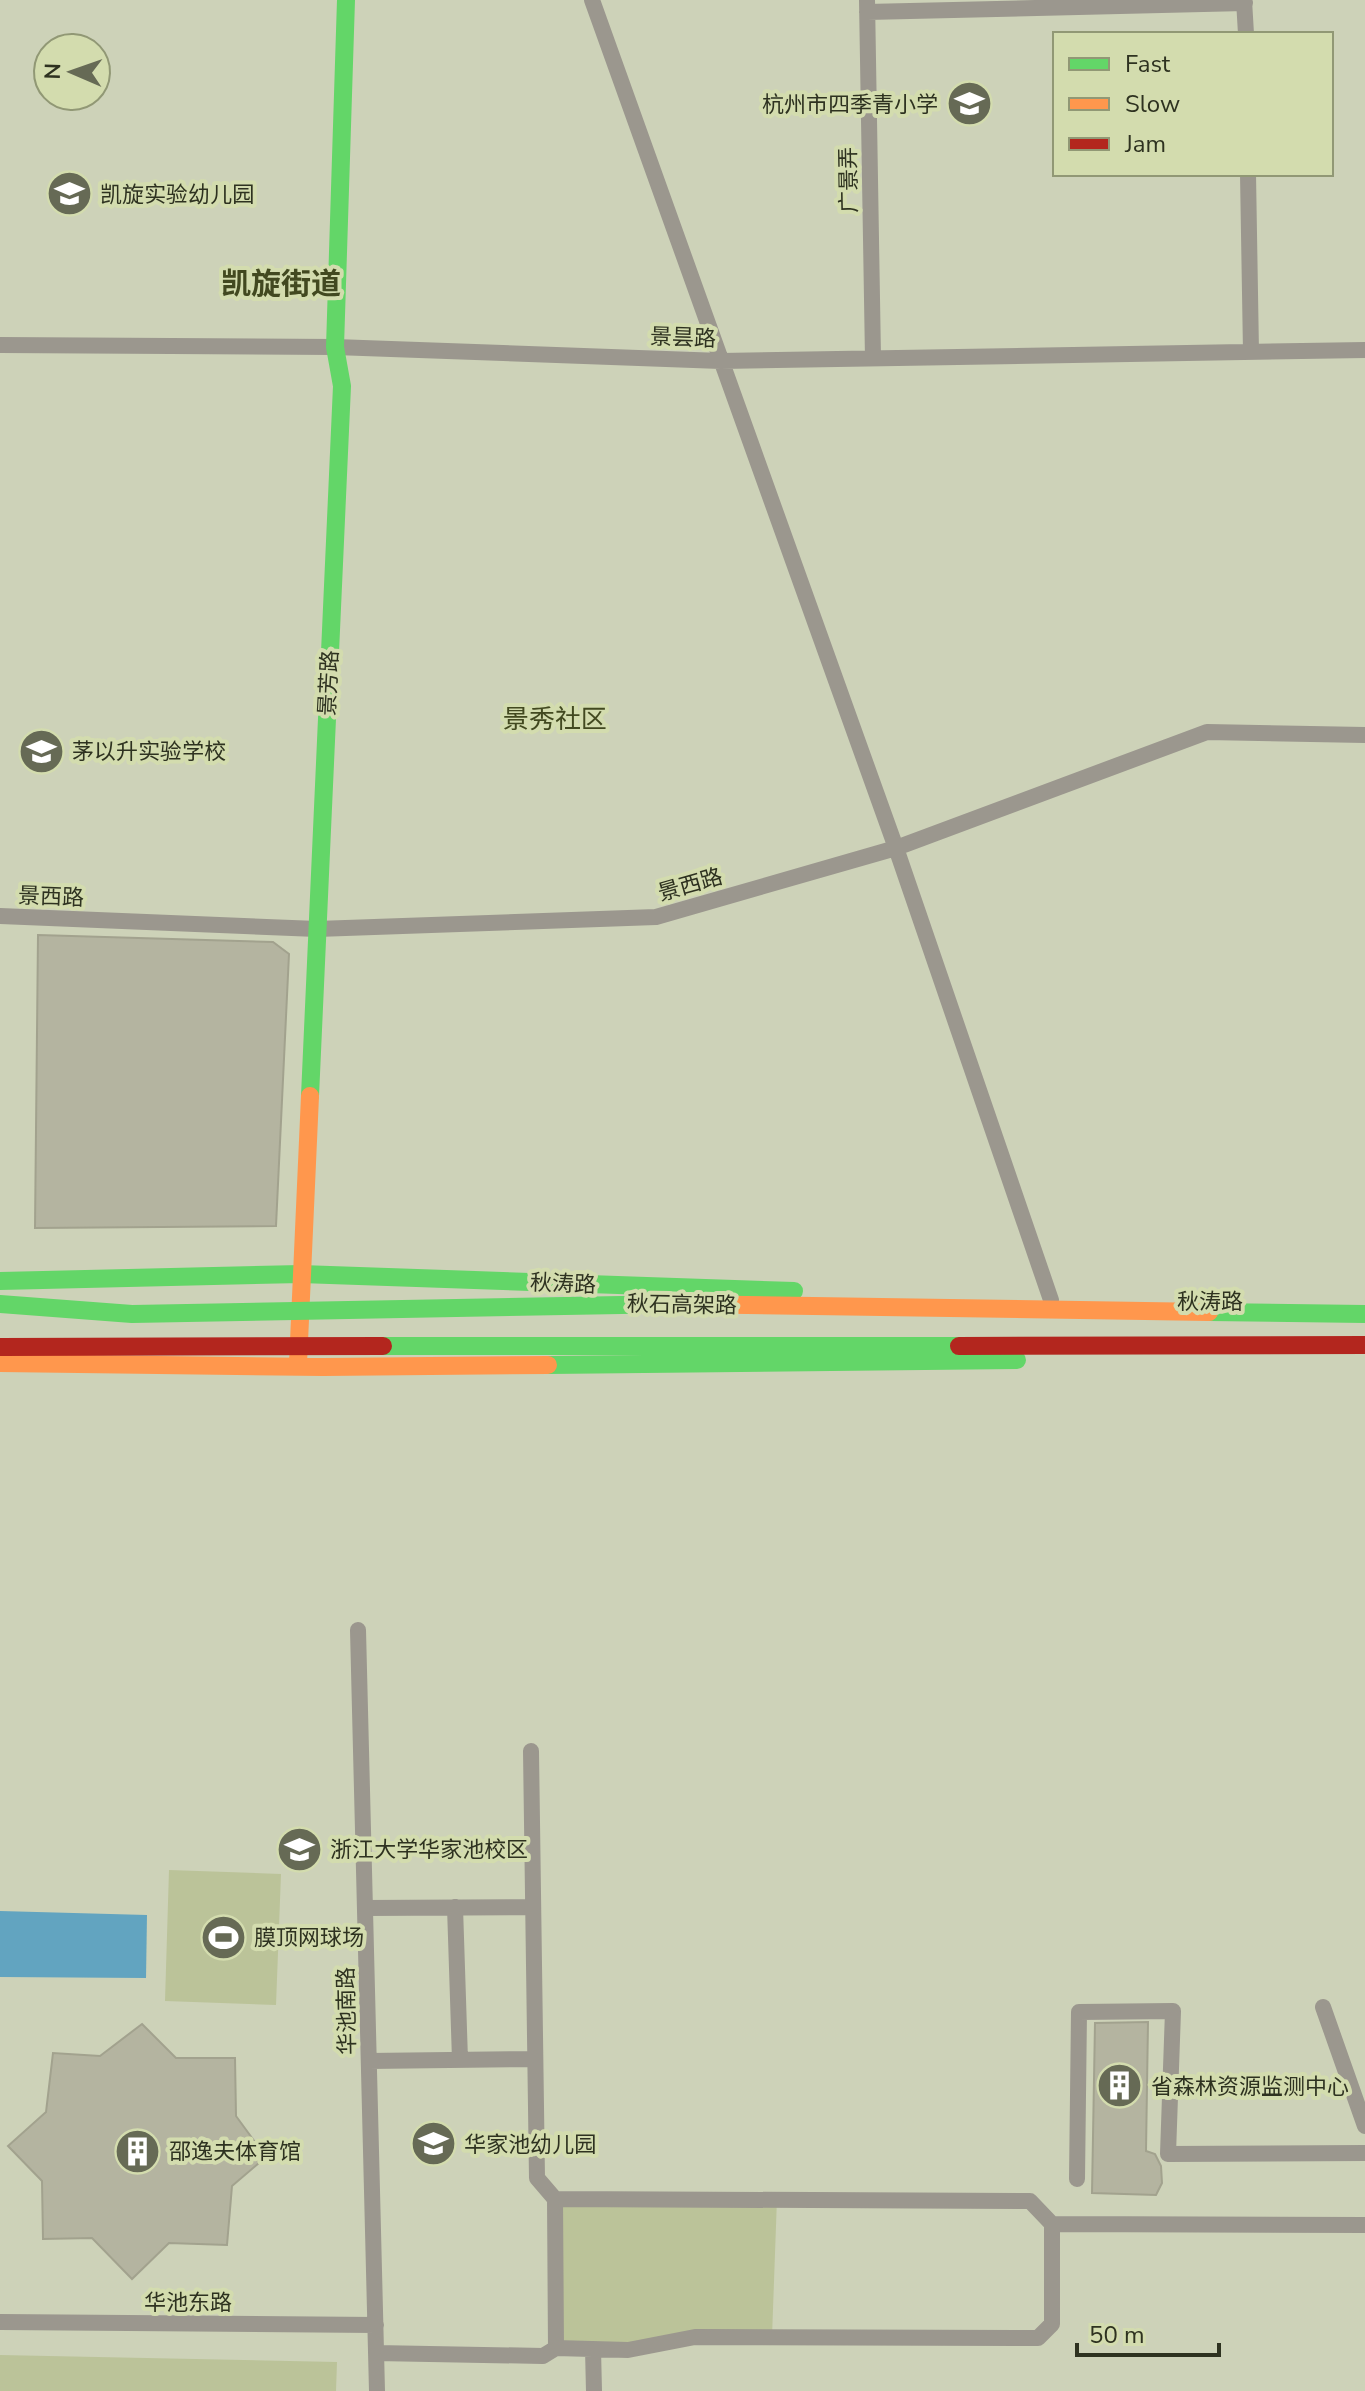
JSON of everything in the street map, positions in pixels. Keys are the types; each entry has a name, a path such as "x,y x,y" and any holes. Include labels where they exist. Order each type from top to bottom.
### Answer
{"main road":[{"name":"景芳路","path":"298,1367 342,386 335,347 346,0"},
{"name":"秋涛路","path":"0,1281 301,1274 1051,1300 1365,1302"},
{"name":"秋石高架路","path":"0,1304 132,1314 606,1303 1365,1314"},
{"name":"秋石高架路","path":"0,1347 1365,1345"},
{"path":"1187,1346 1365,1358"},
{"path":"0,1363 298,1367 1365,1358"}],"street":[{"path":"592,0 896,848 1051,1300"},
{"path":"867,6 1245,2 1246,32"},
{"name":"广景弄","path":"867,6 873,358"},
{"path":"1248,176 1251,352"},
{"name":"景昙路","path":"0,345 335,347 721,361 1365,350"},
{"name":"景西路","path":"0,916 317,929 656,917 896,848 1207,732 1365,735"},
{"name":"华池南路","path":"358,1630 377,2391"},
{"path":"531,1751 537,2178 555,2199 556,2348"},
{"path":"455,1907 460,2060"},
{"path":"366,1908 533,1907"},
{"path":"1323,2007 1365,2126"},
{"path":"1077,2179 1079,2012 1173,2011 1168,2154 1365,2153"},
{"path":"369,2061 535,2059"},
{"path":"376,2353 543,2356 556,2348 628,2350 695,2337 1038,2338 1052,2324 1052,2224 1030,2201 555,2199"},
{"path":"1052,2224 1365,2225"},
{"name":"华池东路","path":"0,2322 376,2325"},
{"path":"593,2349 594,2391"}],"green space":[{"name":"膜顶网球场","path":"169,1870 281,1874 276,2005 165,2001"},
{"path":"777,2198 772,2337 556,2348 555,2199"},
{"path":"0,2355 337,2362 336,2391 0,2391"}],"water":[{"path":"0,1911 147,1915 146,1978 0,1977"}],"building":[{"path":"38,935 273,942 289,954 276,1226 35,1228"},
{"name":"省森林资源监测中心","path":"1148,2022 1146,2151 1155,2154 1161,2166 1162,2183 1156,2195 1092,2193 1095,2023"},
{"name":"邵逸夫体育馆","path":"142,2024 176,2058 235,2058 236,2116 266,2157 232,2186 227,2245 169,2243 132,2279 92,2238 43,2239 42,2181 8,2146 46,2112 53,2053 100,2056"}],"traffic: fast":[{"path":"310,1096 342,386 335,347 346,0"},
{"path":"0,1281 301,1274 794,1291"},
{"path":"0,1304 132,1314 678,1304"},
{"path":"1209,1312 1365,1314"},
{"path":"383,1346 959,1346"},
{"path":"548,1365 1017,1360"}],"traffic: slow":[{"path":"298,1364 310,1096"},
{"path":"678,1304 1209,1312"},
{"path":"0,1363 323,1367 548,1365"}],"traffic: jam":[{"path":"959,1346 1365,1345"},
{"path":"0,1347 383,1346"}],"place":[{"name":"杭州市四季青小学","path":"969,104"},
{"name":"凯旋实验幼儿园","path":"69,194"},
{"name":"茅以升实验学校","path":"41,751"},
{"name":"浙江大学华家池校区","path":"299,1849"},
{"name":"膜顶网球场","path":"223,1937"},
{"name":"省森林资源监测中心","path":"1120,2086"},
{"name":"华家池幼儿园","path":"433,2144"},
{"name":"邵逸夫体育馆","path":"138,2151"}],"district":[{"name":"凯旋街道","path":"281,284"},
{"name":"景秀社区","path":"555,719"}]}
